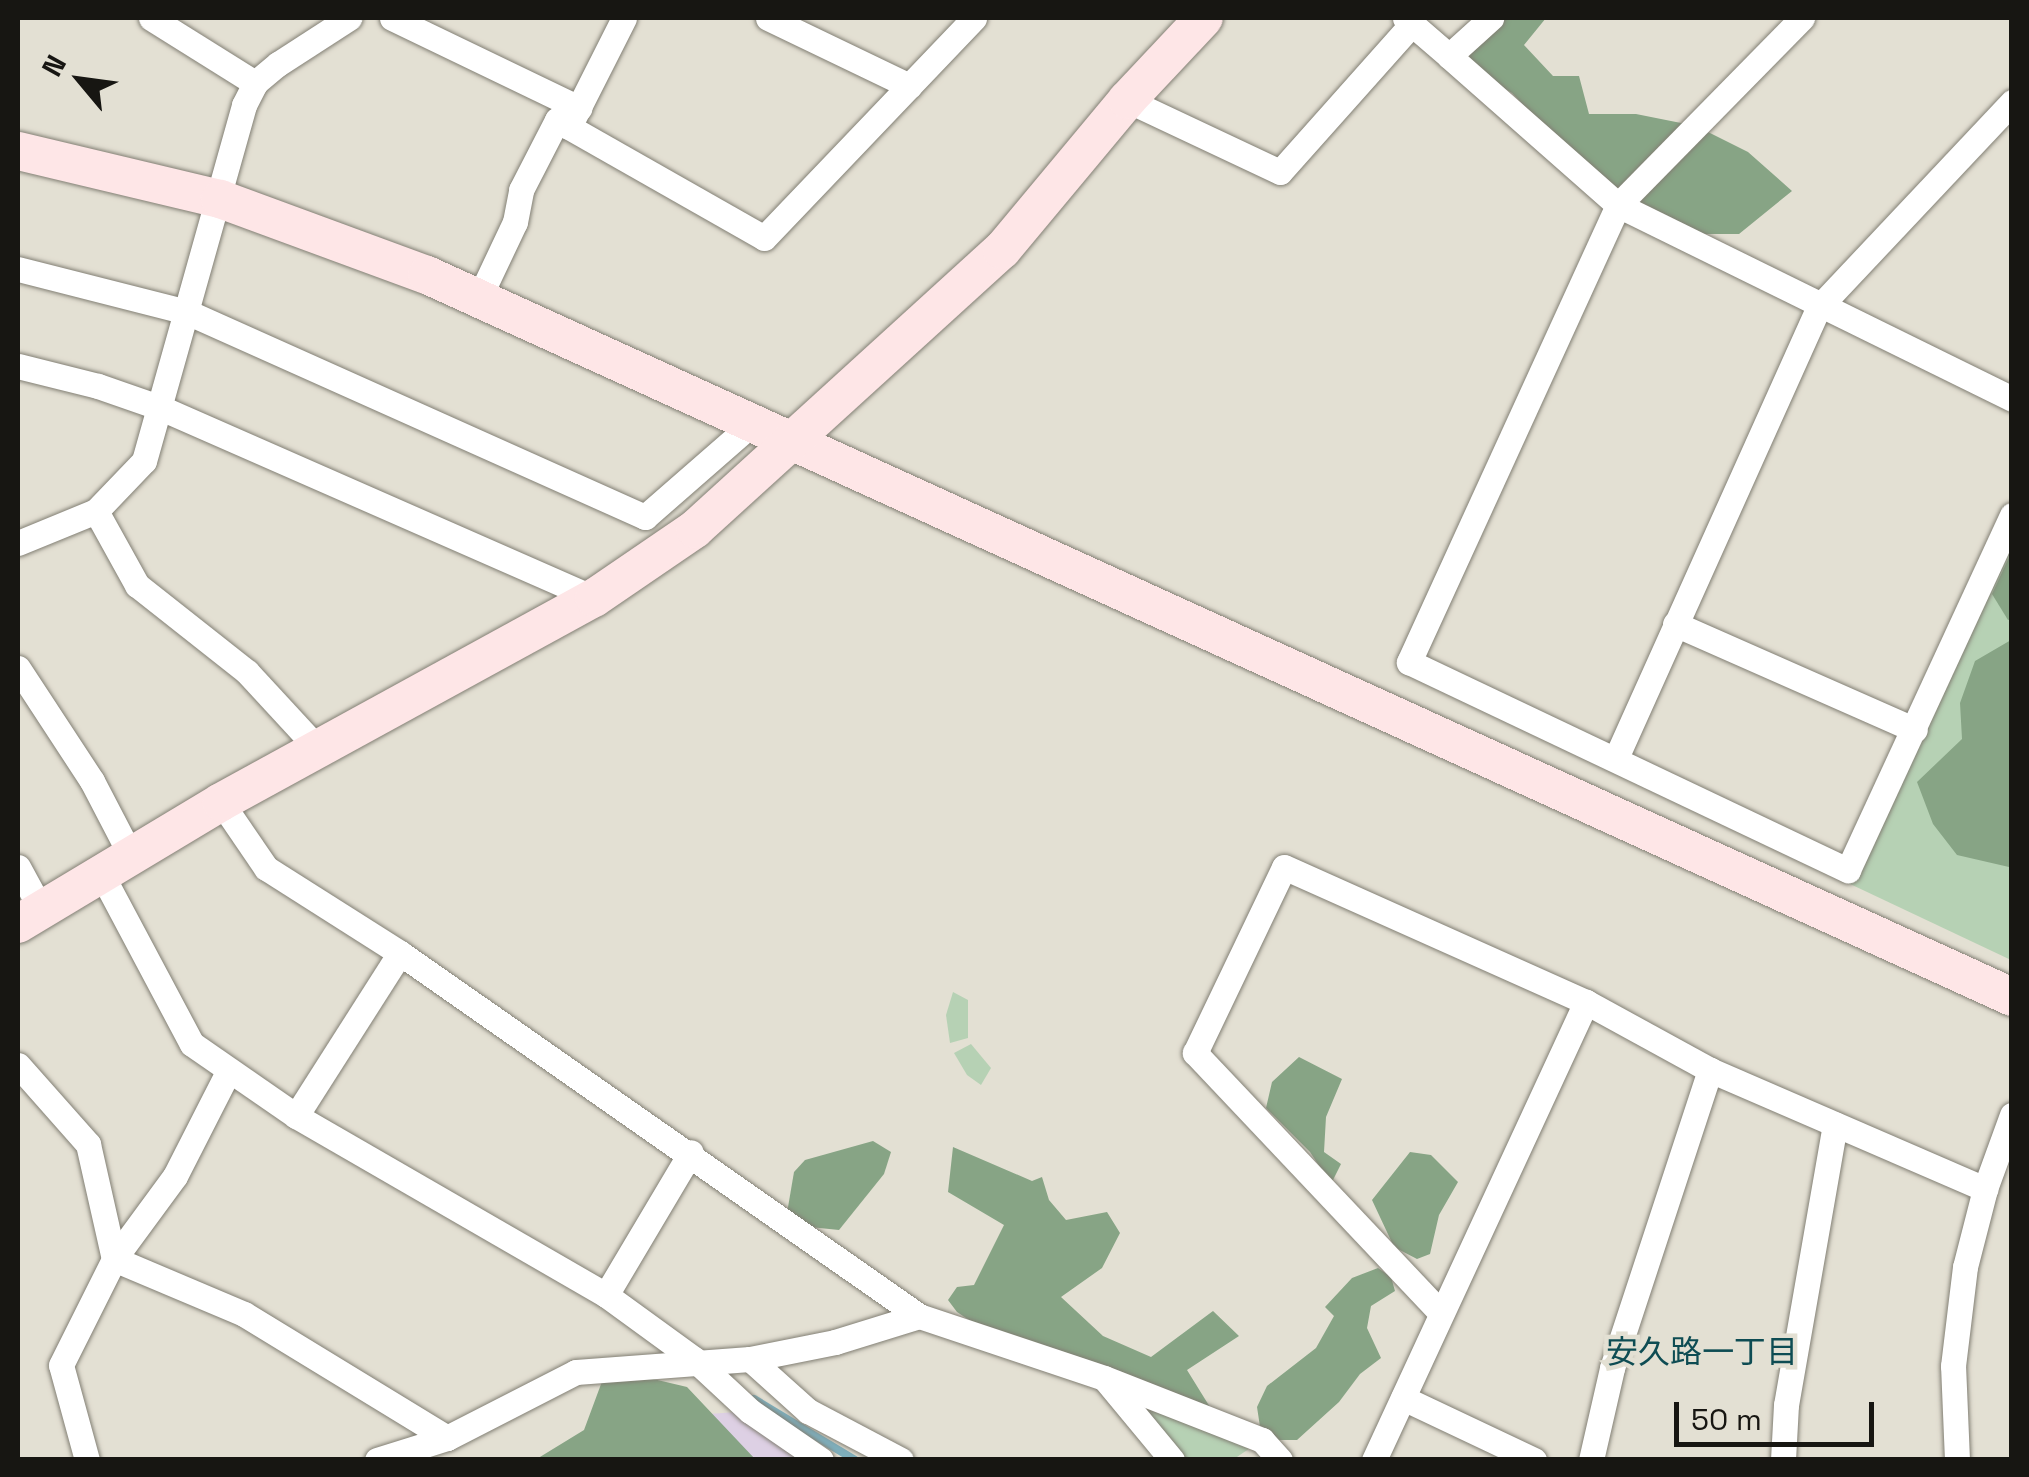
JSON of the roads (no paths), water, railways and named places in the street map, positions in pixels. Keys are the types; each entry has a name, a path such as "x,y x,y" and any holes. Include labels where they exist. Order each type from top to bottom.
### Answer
{"street":[{"path":"151,18 255,83"},
{"path":"18,542 96,510 144,461 244,105 255,83 349,18"},
{"path":"392,18 574,117 764,238 974,18"},
{"path":"574,117 624,18"},
{"path":"768,18 909,86"},
{"path":"18,867 30,918 222,802 594,598 695,529 1002,250 1128,100 1204,18"},
{"path":"1449,56 1492,18"},
{"path":"1802,18 1618,205 1409,662 1848,870 2012,515"},
{"path":"1128,100 1280,172 1408,21 1618,205 1818,308 2012,399"},
{"path":"1616,758 1818,308 2012,102"},
{"path":"480,298 515,222 522,190 557,120 574,117"},
{"path":"18,151 220,199 480,298 1328,690 2012,997"},
{"path":"18,270 187,312 645,516 754,422"},
{"path":"18,366 98,386 161,408 594,598"},
{"path":"96,510 137,585 247,672 319,750"},
{"path":"1676,624 1915,730"},
{"path":"18,668 92,781 116,864 192,1044 296,1116 606,1295 694,1360 750,1412 820,1460"},
{"path":"222,802 266,868 400,953 690,1152 919,1316 1104,1378 1262,1440 1280,1460"},
{"path":"1440,1312 1195,1053 1284,868 1586,1002 1710,1070 1985,1189"},
{"path":"296,1116 400,953"},
{"path":"1374,1460 1586,1002"},
{"path":"18,1065 88,1144 114,1259"},
{"path":"1591,1460 1612,1368 1710,1070"},
{"path":"86,1460 61,1365 114,1259 175,1176 228,1072"},
{"path":"1957,1460 1953,1366 1965,1266 1985,1189 2012,1115"},
{"path":"1784,1460 1786,1405 1835,1124"},
{"path":"606,1295 690,1152"},
{"path":"114,1259 244,1314 446,1438"},
{"path":"377,1460 446,1438 576,1372 694,1360 750,1359 835,1342 919,1316"},
{"path":"750,1359 808,1411 901,1460"},
{"path":"1104,1378 1172,1460"},
{"path":"1403,1398 1534,1460"}],"waterway":[{"path":"754,1399 855,1460"}],"district":[{"name":"安久路一丁目","path":"1702,1352"}]}
